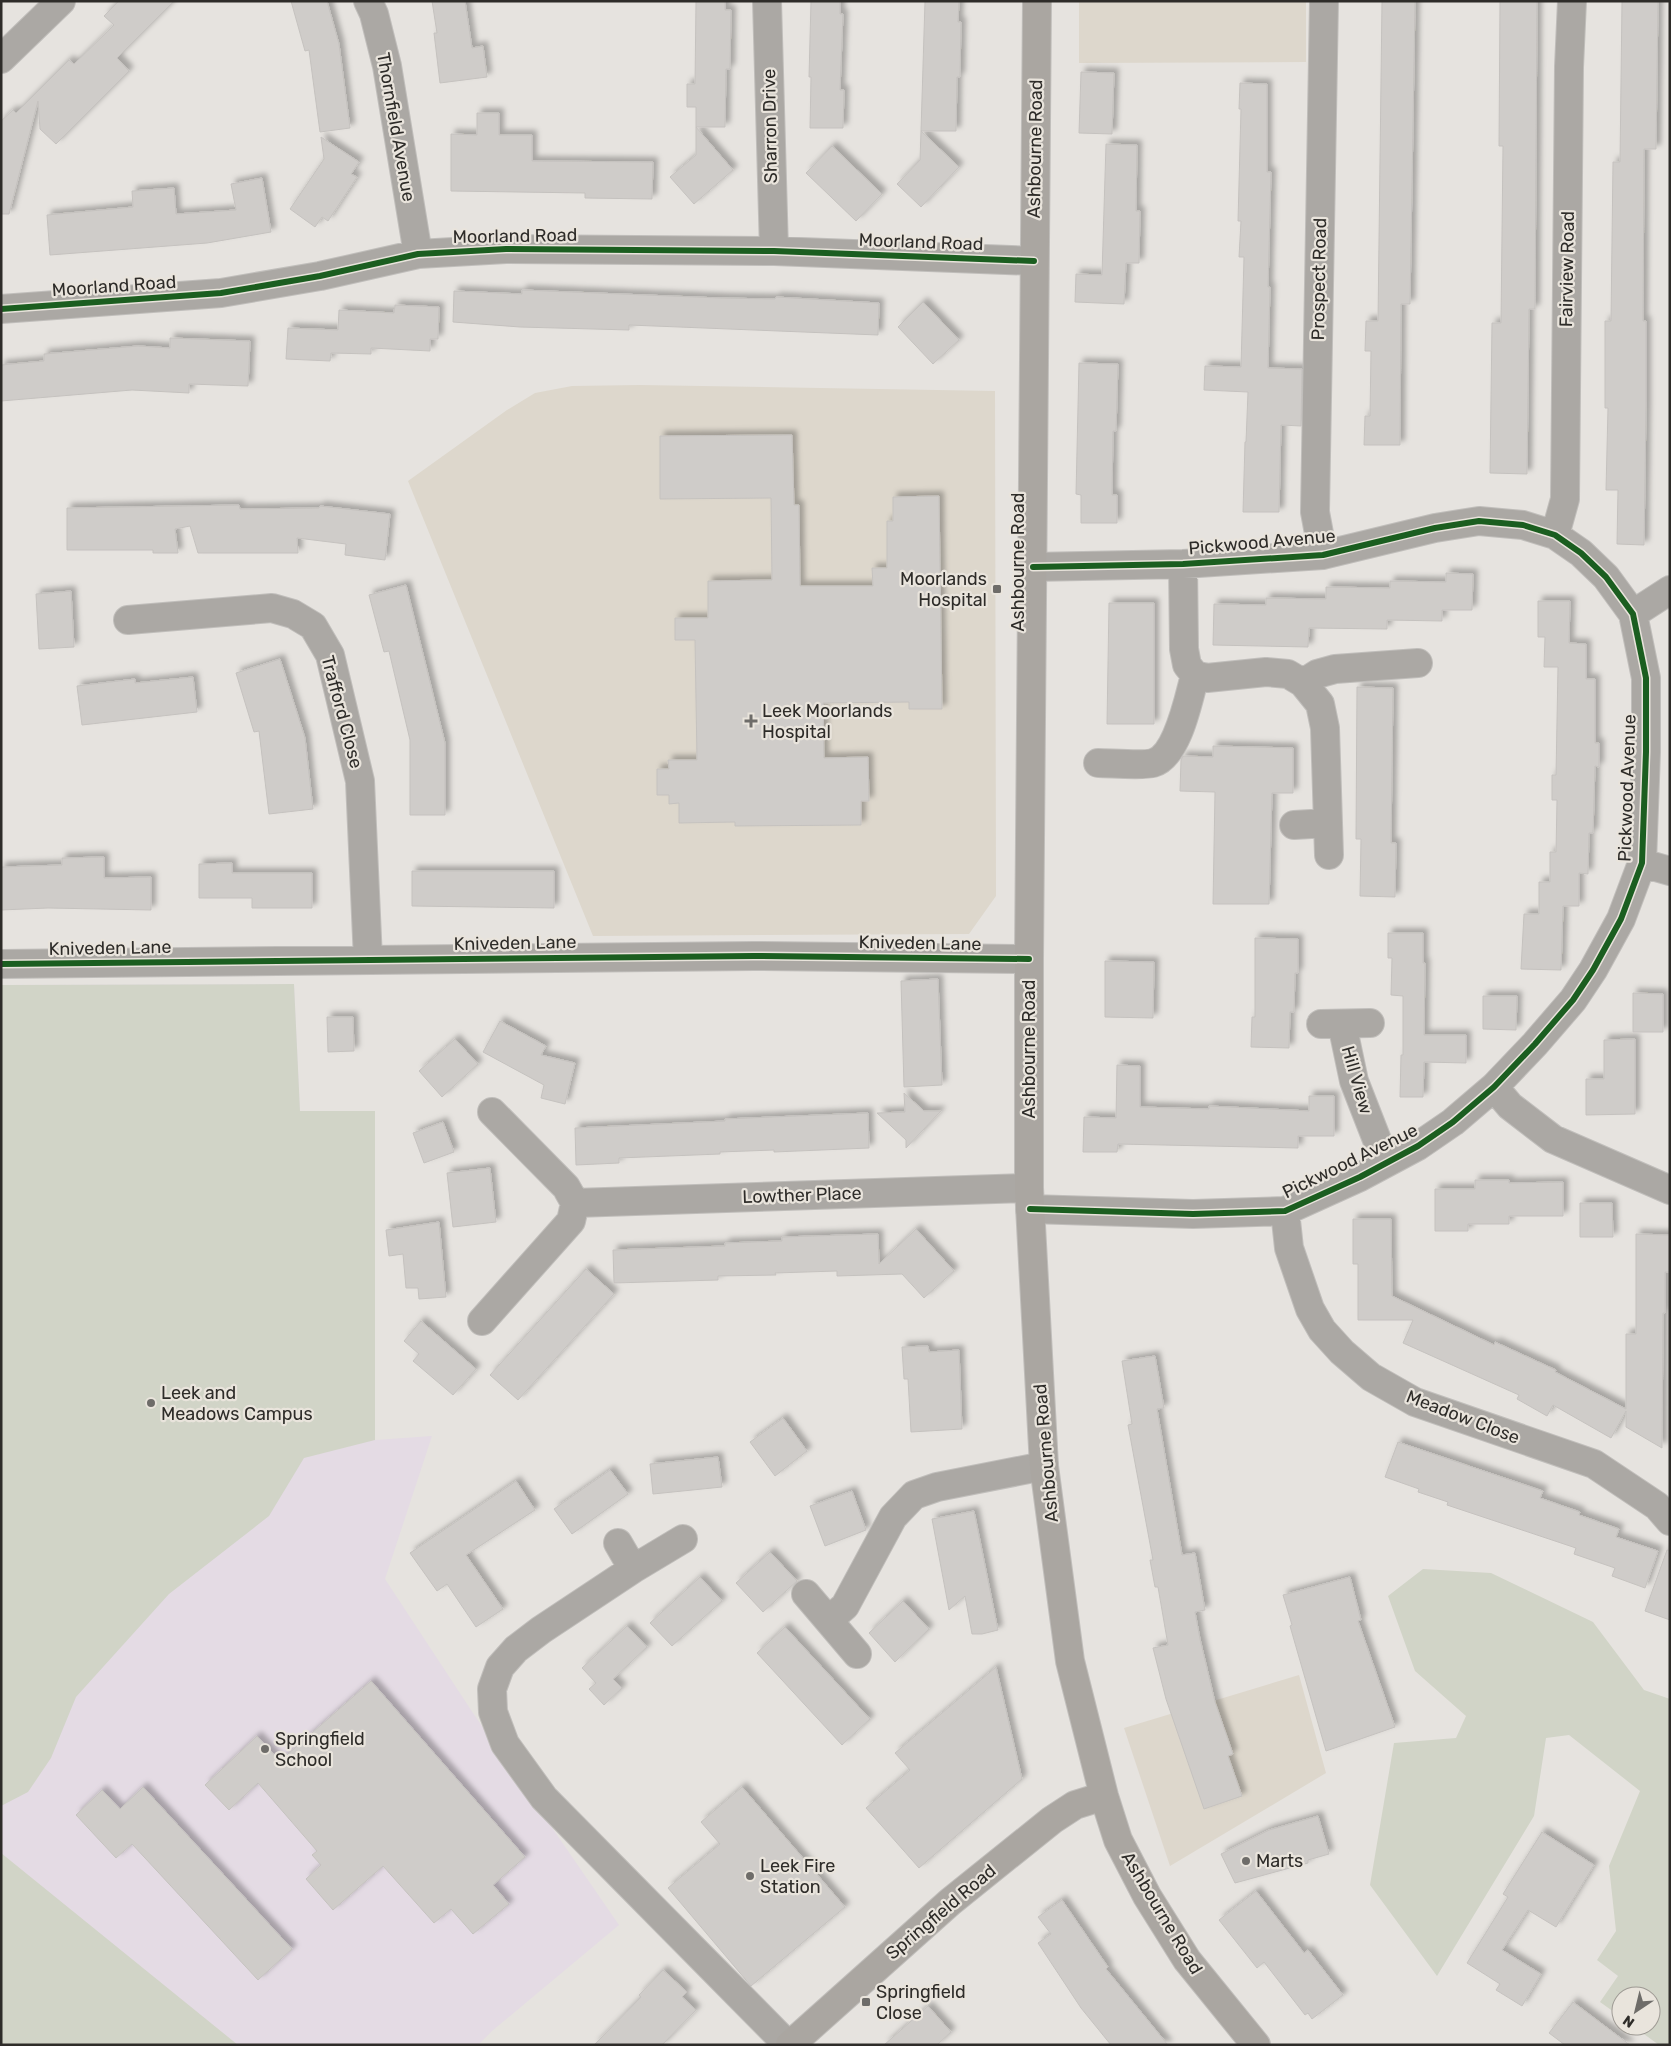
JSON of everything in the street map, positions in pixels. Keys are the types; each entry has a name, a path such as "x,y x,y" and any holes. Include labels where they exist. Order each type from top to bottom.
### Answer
{"highway":[{"name":"Ashbourne Road","path":"1037,1 1034,261 1034,567 1029,959 1030,1198 1044,1466 1070,1661 1104,1796 1118,1840 1152,1904 1187,1960 1256,2045"},
{"name":"Springfield Road","path":"789,2045 950,1902 1052,1820 1075,1805 1104,1796"}],"street":[{"path":"1,60 61,1"},
{"name":"Thornfield Avenue","path":"368,1 374,14 387,66 418,254"},
{"name":"Sharron Drive","path":"767,1 774,251"},
{"name":"Prospect Road","path":"1323,555 1315,512 1324,1"},
{"name":"Fairview Road","path":"1554,535 1565,499 1569,67 1572,1"},
{"name":"Moorland Road","path":"1,309 221,293 320,276 418,254 506,249 774,251 1034,261"},
{"name":"Pickwood Avenue","path":"1030,1198 1193,1214 1285,1211 1386,1163 1418,1146 1453,1122 1494,1087 1536,1044 1573,1000 1593,970 1621,919 1642,864 1646,752 1646,678 1633,614 1599,571 1581,552 1554,535 1523,525 1479,521 1435,528 1323,555 1183,564 1034,567"},
{"path":"1183,564 1184,649 1187,665 1195,675 1208,678 1266,672 1288,674 1304,683 1320,704 1325,728 1329,854"},
{"path":"1633,614 1670,590"},
{"name":"Trafford Close","path":"128,620 272,608 292,614 312,626 330,655 360,781 368,960"},
{"path":"1304,683 1317,674 1335,669 1418,663"},
{"path":"1098,763 1154,763 1170,750 1179,730 1195,675"},
{"path":"1294,825 1328,823"},
{"path":"1642,864 1670,871"},
{"name":"Kniveden Lane","path":"1,964 743,956 1029,959"},
{"name":"Hill View","path":"1370,1023 1332,1024 1386,1163"},
{"path":"1494,1087 1510,1106 1553,1139 1670,1190"},
{"path":"482,1320 571,1221 575,1202 566,1187 492,1112"},
{"name":"Lowther Place","path":"575,1202 1030,1198"},
{"name":"Meadow Close","path":"1285,1211 1289,1248 1310,1309 1322,1330 1342,1352 1371,1377 1415,1402 1594,1464 1658,1506 1670,1521"},
{"path":"829,1620 845,1606 893,1517 914,1495 937,1487 1044,1466"},
{"path":"683,1539 633,1569 541,1630 516,1649 500,1667 492,1689 493,1712 505,1744 544,1798 789,2045"},
{"path":"618,1543 633,1569"},
{"path":"806,1594 857,1654"}],"shaded area":[{"path":"1079,1 1306,1 1306,62 1079,63"},
{"name":"Leek Moorlands Hospital","path":"640,385 995,391 996,896 969,934 593,936 408,481 507,410 535,393 572,386"},
{"path":"294,984 300,1111 375,1440 432,1436 385,1579 473,1713 619,1925 492,2031 478,2045 1,2045 1,985"},
{"name":"Leek and Meadows Campus","path":"294,984 300,1111 375,1111 375,1440 304,1458 269,1516 169,1594 76,1697 51,1758 28,1792 1,1806 1,985"},
{"path":"1423,1569 1491,1573 1593,1622 1644,1690 1670,1699 1670,2045 1659,2045 1647,2036 1661,2036 1661,1986 1611,1986 1618,1976 1597,1960 1616,1931 1609,1866 1640,1791 1569,1735 1546,1738 1534,1816 1437,1976 1370,1885 1394,1743 1456,1738 1466,1716 1415,1671 1388,1596"},
{"path":"1299,1675 1326,1773 1170,1866 1124,1728"},
{"path":"1,1853 6,1857 238,2045 1,2045"},
{"path":"1611,1986 1611,2010 1600,2002"}],"building":[{"path":"119,1 174,1 117,58 129,71 56,144 40,129 38,101 9,214 1,214 1,121 13,110 16,113 69,60 74,64 114,25 104,16"},
{"path":"291,1 327,1 339,44 350,128 320,132 309,50 305,51"},
{"path":"432,1 465,1 472,48 483,46 487,77 440,83 434,33 437,33"},
{"path":"696,1 725,1 725,10 731,10 730,69 726,69 725,127 696,127 696,107 687,107 687,84 695,84"},
{"path":"811,1 840,1 840,14 843,14 840,90 844,90 843,128 810,128"},
{"path":"925,1 959,1 958,22 961,22 960,77 957,77 956,131 921,131"},
{"path":"1382,1 1415,1 1410,304 1401,304 1400,445 1364,445 1365,416 1370,416 1371,351 1365,351 1366,321 1378,321"},
{"path":"1500,1 1537,1 1535,309 1529,309 1527,474 1490,473 1492,323 1501,323 1503,146 1499,146"},
{"path":"1622,1 1658,1 1656,149 1644,149 1643,321 1646,321 1646,407 1644,545 1617,544 1618,490 1606,490 1608,408 1605,408 1605,321 1611,321 1613,162 1620,162"},
{"path":"1081,72 1114,73 1112,134 1079,133"},
{"path":"1240,83 1267,84 1267,172 1271,172 1268,368 1302,369 1301,426 1281,425 1279,512 1243,512 1248,392 1204,390 1205,366 1241,367 1244,257 1239,257 1241,221 1238,221"},
{"path":"477,113 499,113 499,135 532,135 532,161 653,162 652,199 585,198 585,193 451,191 451,134 477,135"},
{"path":"696,127 733,170 694,204 670,177 696,155"},
{"path":"921,131 959,167 921,207 897,184 920,160"},
{"path":"321,137 359,162 351,174 357,177 328,221 322,217 315,227 290,209 324,159"},
{"path":"1106,144 1137,145 1136,211 1140,211 1139,263 1126,263 1124,304 1075,302 1076,274 1102,275"},
{"path":"832,146 882,194 856,221 806,173"},
{"path":"262,178 271,232 207,243 50,255 47,215 133,207 132,191 174,188 176,214 236,210 231,184"},
{"path":"522,290 720,298 775,299 776,297 879,303 878,335 629,325 629,330 520,327 453,322 454,291 522,294"},
{"path":"923,302 959,340 933,364 898,327"},
{"path":"395,305 439,307 438,339 430,339 430,351 371,348 371,354 331,353 330,361 286,359 288,328 338,330 339,310 394,313"},
{"path":"170,338 250,341 248,386 189,384 189,393 132,390 1,401 1,365 44,361 44,354 138,346 170,348"},
{"path":"1079,363 1118,364 1116,431 1113,431 1112,495 1117,495 1117,523 1081,523 1081,495 1076,494"},
{"path":"792,435 794,505 799,505 800,586 873,586 872,568 887,568 887,521 893,521 893,497 939,496 942,709 909,709 909,702 823,703 824,758 868,757 869,801 861,801 861,825 735,826 735,822 679,823 679,803 669,804 669,795 657,795 657,769 669,769 668,760 697,760 695,640 675,640 675,618 708,618 708,581 772,580 771,498 660,499 660,436"},
{"path":"239,505 240,509 319,508 320,506 390,514 385,560 345,555 346,544 297,538 298,553 198,553 190,526 175,529 178,553 153,553 153,550 67,550 67,508"},
{"path":"1446,573 1473,574 1472,610 1442,610 1442,621 1387,620 1387,629 1309,628 1308,647 1213,645 1214,604 1266,605 1266,598 1326,599 1326,587 1390,588 1390,581 1446,582"},
{"path":"406,585 445,743 445,815 410,815 410,740 389,651 384,652 369,595"},
{"path":"71,591 74,647 39,649 36,594"},
{"path":"1538,601 1570,601 1569,643 1586,644 1586,679 1595,679 1595,743 1599,743 1599,767 1595,766 1593,833 1589,833 1588,874 1579,873 1579,906 1563,906 1561,970 1521,969 1524,914 1539,914 1539,882 1550,882 1550,852 1556,852 1557,800 1552,800 1552,775 1556,775 1558,667 1544,667 1545,637 1538,637"},
{"path":"1109,603 1154,603 1154,724 1107,724"},
{"path":"280,659 305,738 313,809 269,814 259,731 254,732 236,673"},
{"path":"193,677 197,712 82,725 77,686 135,679 135,683"},
{"path":"1357,687 1393,688 1391,843 1396,843 1395,897 1360,896 1361,839 1356,839"},
{"path":"1213,746 1293,748 1293,793 1272,793 1269,904 1213,904 1215,792 1180,791 1181,760 1183,756 1213,757"},
{"path":"104,857 104,878 151,877 151,910 48,908 1,910 1,867 62,865 62,858"},
{"path":"232,863 232,873 312,873 312,908 252,908 252,898 199,898 199,864"},
{"path":"412,871 554,871 554,908 412,906"},
{"path":"1388,933 1423,933 1423,963 1425,963 1424,1035 1466,1035 1466,1063 1424,1062 1423,1097 1400,1097 1401,1055 1403,1055 1403,996 1391,995 1392,958 1388,958"},
{"path":"1255,938 1298,939 1298,973 1295,973 1294,1012 1290,1012 1289,1048 1251,1047 1252,1017 1255,1017"},
{"path":"1105,961 1154,962 1153,1018 1105,1017"},
{"path":"938,979 942,1085 904,1087 901,981"},
{"path":"1633,993 1663,994 1663,1032 1633,1032"},
{"path":"1483,996 1517,996 1516,1030 1483,1029"},
{"path":"327,1017 353,1017 354,1051 328,1052"},
{"path":"500,1021 546,1046 541,1055 575,1063 565,1104 541,1098 544,1085 483,1052"},
{"path":"455,1039 478,1064 442,1097 419,1071"},
{"path":"1635,1039 1635,1114 1586,1115 1586,1079 1604,1079 1604,1040"},
{"path":"1117,1065 1140,1066 1140,1107 1209,1109 1209,1106 1309,1111 1309,1096 1334,1096 1334,1136 1298,1136 1298,1148 1118,1144 1117,1152 1083,1152 1084,1117 1116,1118"},
{"path":"904,1093 924,1111 941,1111 906,1148 906,1140 877,1113 905,1112"},
{"path":"868,1113 869,1148 720,1152 720,1154 619,1158 619,1163 576,1165 575,1128"},
{"path":"443,1122 454,1152 424,1163 413,1133"},
{"path":"490,1168 496,1222 453,1227 447,1173"},
{"path":"1475,1180 1509,1180 1509,1183 1563,1182 1563,1216 1509,1216 1509,1224 1468,1224 1468,1231 1435,1231 1435,1189 1475,1189"},
{"path":"1580,1203 1612,1203 1613,1237 1580,1237"},
{"path":"1353,1219 1391,1219 1392,1296 1494,1345 1495,1342 1556,1370 1555,1372 1626,1409 1626,1334 1636,1334 1636,1234 1670,1235 1670,1272 1665,1272 1665,1313 1663,1313 1662,1448 1626,1427 1626,1411 1611,1438 1553,1405 1547,1416 1517,1399 1519,1395 1403,1343 1413,1320 1358,1320 1358,1264 1353,1264"},
{"path":"439,1222 446,1297 419,1299 418,1288 406,1288 403,1254 389,1256 386,1230"},
{"path":"916,1229 954,1271 924,1298 902,1274 837,1276 837,1271 718,1276 718,1280 614,1283 613,1250 725,1246 725,1243 782,1241 782,1237 878,1234 879,1264"},
{"path":"586,1269 614,1294 518,1400 490,1375"},
{"path":"421,1321 476,1369 453,1395 413,1361 419,1354 404,1341"},
{"path":"928,1346 929,1352 959,1350 962,1429 911,1432 908,1379 904,1379 902,1347"},
{"path":"1155,1356 1164,1408 1157,1409 1182,1555 1195,1553 1205,1610 1195,1612 1200,1639 1215,1702 1233,1754 1228,1756 1242,1796 1204,1809 1166,1699 1153,1648 1168,1645 1158,1587 1155,1587 1150,1560 1153,1560 1128,1425 1132,1424 1122,1361"},
{"path":"783,1418 807,1451 775,1476 750,1442"},
{"path":"1398,1442 1543,1491 1540,1498 1580,1512 1579,1515 1619,1529 1616,1537 1658,1551 1645,1588 1612,1576 1615,1568 1574,1554 1576,1548 1447,1505 1448,1502 1418,1492 1419,1489 1385,1477"},
{"path":"718,1457 722,1487 653,1494 650,1464"},
{"path":"610,1470 628,1494 572,1534 554,1509"},
{"path":"516,1481 535,1510 466,1555 503,1609 476,1627 447,1584 437,1591 410,1553"},
{"path":"852,1491 866,1530 825,1546 810,1506"},
{"path":"974,1511 998,1630 982,1634 972,1634 965,1596 949,1610 932,1519"},
{"path":"1667,1550 1670,1550 1670,1620 1645,1611"},
{"path":"770,1552 797,1581 763,1612 736,1583"},
{"path":"700,1577 722,1601 672,1646 650,1623"},
{"path":"1350,1577 1361,1620 1358,1621 1395,1727 1326,1751 1283,1595"},
{"path":"903,1601 929,1629 895,1662 869,1633"},
{"path":"627,1626 647,1647 613,1679 622,1688 604,1705 589,1689 596,1683 582,1668"},
{"path":"785,1627 870,1719 842,1745 757,1653"},
{"path":"996,1667 1022,1779 919,1868 866,1808 910,1770 895,1753"},
{"path":"371,1681 525,1857 493,1885 509,1904 473,1934 451,1909 434,1923 383,1866 333,1910 306,1879 321,1865 312,1855 317,1851 258,1783 229,1810 205,1785 257,1736 280,1761"},
{"path":"143,1787 292,1949 258,1980 132,1844 116,1858 76,1815 102,1790 120,1809"},
{"name":"Leek Fire Station","path":"742,1787 845,1907 751,1986 668,1888 720,1844 701,1822"},
{"path":"1318,1816 1329,1854 1308,1860 1308,1863 1235,1883 1221,1854 1269,1830"},
{"path":"1542,1832 1594,1865 1556,1927 1528,1910 1502,1950 1541,1974 1522,2006 1496,1990 1500,1984 1467,1963 1508,1897 1503,1894"},
{"path":"1256,1891 1304,1953 1308,1950 1343,1995 1312,2019 1308,2013 1305,2015 1264,1962 1257,1968 1219,1920"},
{"path":"1062,1900 1108,1967 1106,1969 1168,2045 1111,2045 1081,2008 1038,1943 1051,1934 1038,1917"},
{"path":"663,1970 687,1992 682,1997 696,2010 662,2045 594,2045 641,1997 639,1995"},
{"path":"1573,2002 1611,2031 1611,2036 1618,2036 1630,2045 1565,2045 1549,2033"},
{"path":"928,2006 951,2032 937,2045 884,2045"}],"cycle path":[{"path":"1,309 221,293 320,276 418,254 506,249 774,251 1034,261"},
{"path":"1030,1209 1193,1214 1285,1211 1360,1177 1418,1146 1453,1122 1494,1087 1573,1000 1593,970 1621,919 1642,863 1646,752 1646,678 1633,614 1606,577 1581,553 1555,535 1523,525 1479,521 1435,528 1323,555 1183,564 1033,567"},
{"path":"1,964 753,956 1029,959"}],"place":[{"name":"Moorlands Hospital","path":"997,589"},
{"name":"Leek Moorlands Hospital","path":"751,721"},
{"name":"Leek and Meadows Campus","path":"151,1403"},
{"name":"Springfield School","path":"265,1749"},
{"name":"Marts","path":"1246,1861"},
{"name":"Leek Fire Station","path":"750,1876"},
{"name":"Springfield Close","path":"866,2002"}]}
